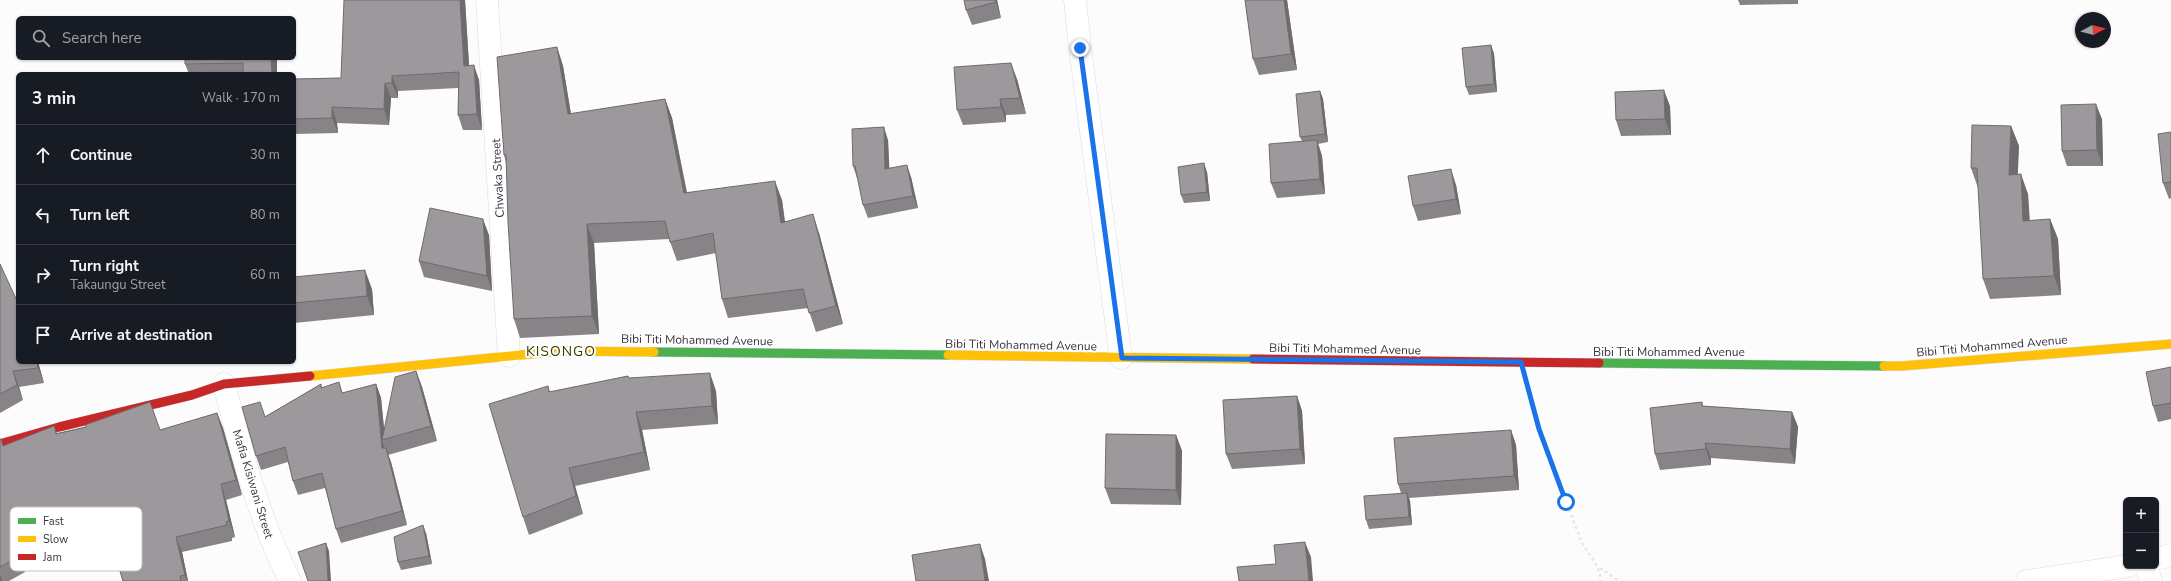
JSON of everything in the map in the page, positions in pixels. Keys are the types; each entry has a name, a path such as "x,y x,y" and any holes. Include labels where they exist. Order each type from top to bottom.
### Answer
{"street":[{"name":"Chwaka Street","path":"487,0 509,356"},
{"path":"1075,0 1080,48 1122,358"},
{"name":"Bibi Titi Mohammed Avenue","path":"0,444 59,427 192,395 224,384 561,351 1902,366 2171,344"},
{"name":"Mafia Kisiwani Street","path":"224,384 246,471 270,541 290,581"},
{"path":"2159,558 2171,555"},
{"path":"2027,581 2123,567"},
{"path":"2147,569 2151,581"}],"path":[{"path":"1521,362 1539,429 1582,542 1600,568 1619,581"},
{"path":"1600,568 1601,581"}],"building":[{"path":"344,0 460,0 464,66 474,65 477,114 458,115 459,72 392,76 392,83 385,83 384,109 332,107 332,118 296,119 296,79 341,78"},
{"path":"964,0 995,0 996,2 966,10"},
{"path":"1245,0 1284,0 1291,54 1253,59"},
{"path":"1491,45 1494,84 1466,87 1462,48"},
{"path":"557,47 568,114 665,99 684,193 775,181 781,223 813,214 836,306 809,313 803,289 722,299 713,233 670,242 665,221 587,224 592,316 514,319 508,222 506,155 504,155 497,57"},
{"path":"185,60 271,60 272,72 243,72 243,63 185,64"},
{"path":"1011,63 1020,98 1000,99 1001,107 957,110 954,67"},
{"path":"1664,90 1665,119 1616,120 1615,92"},
{"path":"1320,91 1325,134 1300,137 1296,94"},
{"path":"2096,104 2097,150 2062,151 2061,105"},
{"path":"1972,125 2011,126 2009,175 2021,174 2023,221 2050,219 2054,276 1983,279 1977,168 1971,168"},
{"path":"884,127 885,169 907,165 913,196 863,205 855,166 853,166 852,129"},
{"path":"2171,132 2171,182 2163,183 2158,134"},
{"path":"1317,140 1320,179 1271,183 1269,144"},
{"path":"1204,163 1207,192 1181,195 1178,167"},
{"path":"1451,169 1456,199 1413,206 1408,176"},
{"path":"430,208 483,219 487,276 419,261"},
{"path":"0,264 16,299 16,364 37,364 38,368 13,371 17,385 0,394"},
{"path":"365,270 367,296 296,303 296,277"},
{"path":"2171,367 2171,403 2153,406 2146,372"},
{"path":"416,371 431,426 382,440 395,377"},
{"path":"710,373 712,406 636,412 644,452 569,468 576,496 523,517 489,404 548,386 549,392 628,376 629,378"},
{"path":"339,382 342,393 376,384 382,448 386,448 402,511 336,529 322,473 293,481 285,447 256,456 242,407 260,402 265,417 321,384 321,388"},
{"path":"1297,396 1300,449 1226,454 1223,400"},
{"path":"150,402 160,430 217,413 236,480 221,484 229,521 226,522 227,525 176,537 185,575 180,576 181,581 123,581 120,571 142,571 142,507 10,507 10,561 0,567 0,439 3,446 54,426 56,434 86,427 85,425"},
{"path":"1702,402 1702,406 1792,412 1790,449 1705,443 1706,449 1655,454 1650,408"},
{"path":"1511,430 1514,476 1398,484 1394,438"},
{"path":"1106,434 1176,435 1176,490 1105,488"},
{"path":"1407,493 1409,517 1366,520 1364,496"},
{"path":"423,525 429,556 398,562 394,537"},
{"path":"1305,542 1309,581 1239,581 1237,567 1276,564 1274,545"},
{"path":"326,543 328,581 308,581 298,552"},
{"path":"980,544 985,581 916,581 912,555"}],"traffic: fast":[{"path":"654,352 948,355"},
{"path":"1599,363 1884,366"}],"traffic: slow":[{"path":"1884,366 1902,366 2171,344"},
{"path":"310,376 561,351 654,352"},
{"path":"948,355 1253,359"}],"traffic: jam":[{"path":"1253,359 1599,363"},
{"path":"0,444 59,427 192,395 224,384 310,376"}],"district":[{"name":"KISONGO","path":"561,351"}],"route":[{"path":"1080,48 1122,358 1521,362 1539,429 1566,502"}]}
